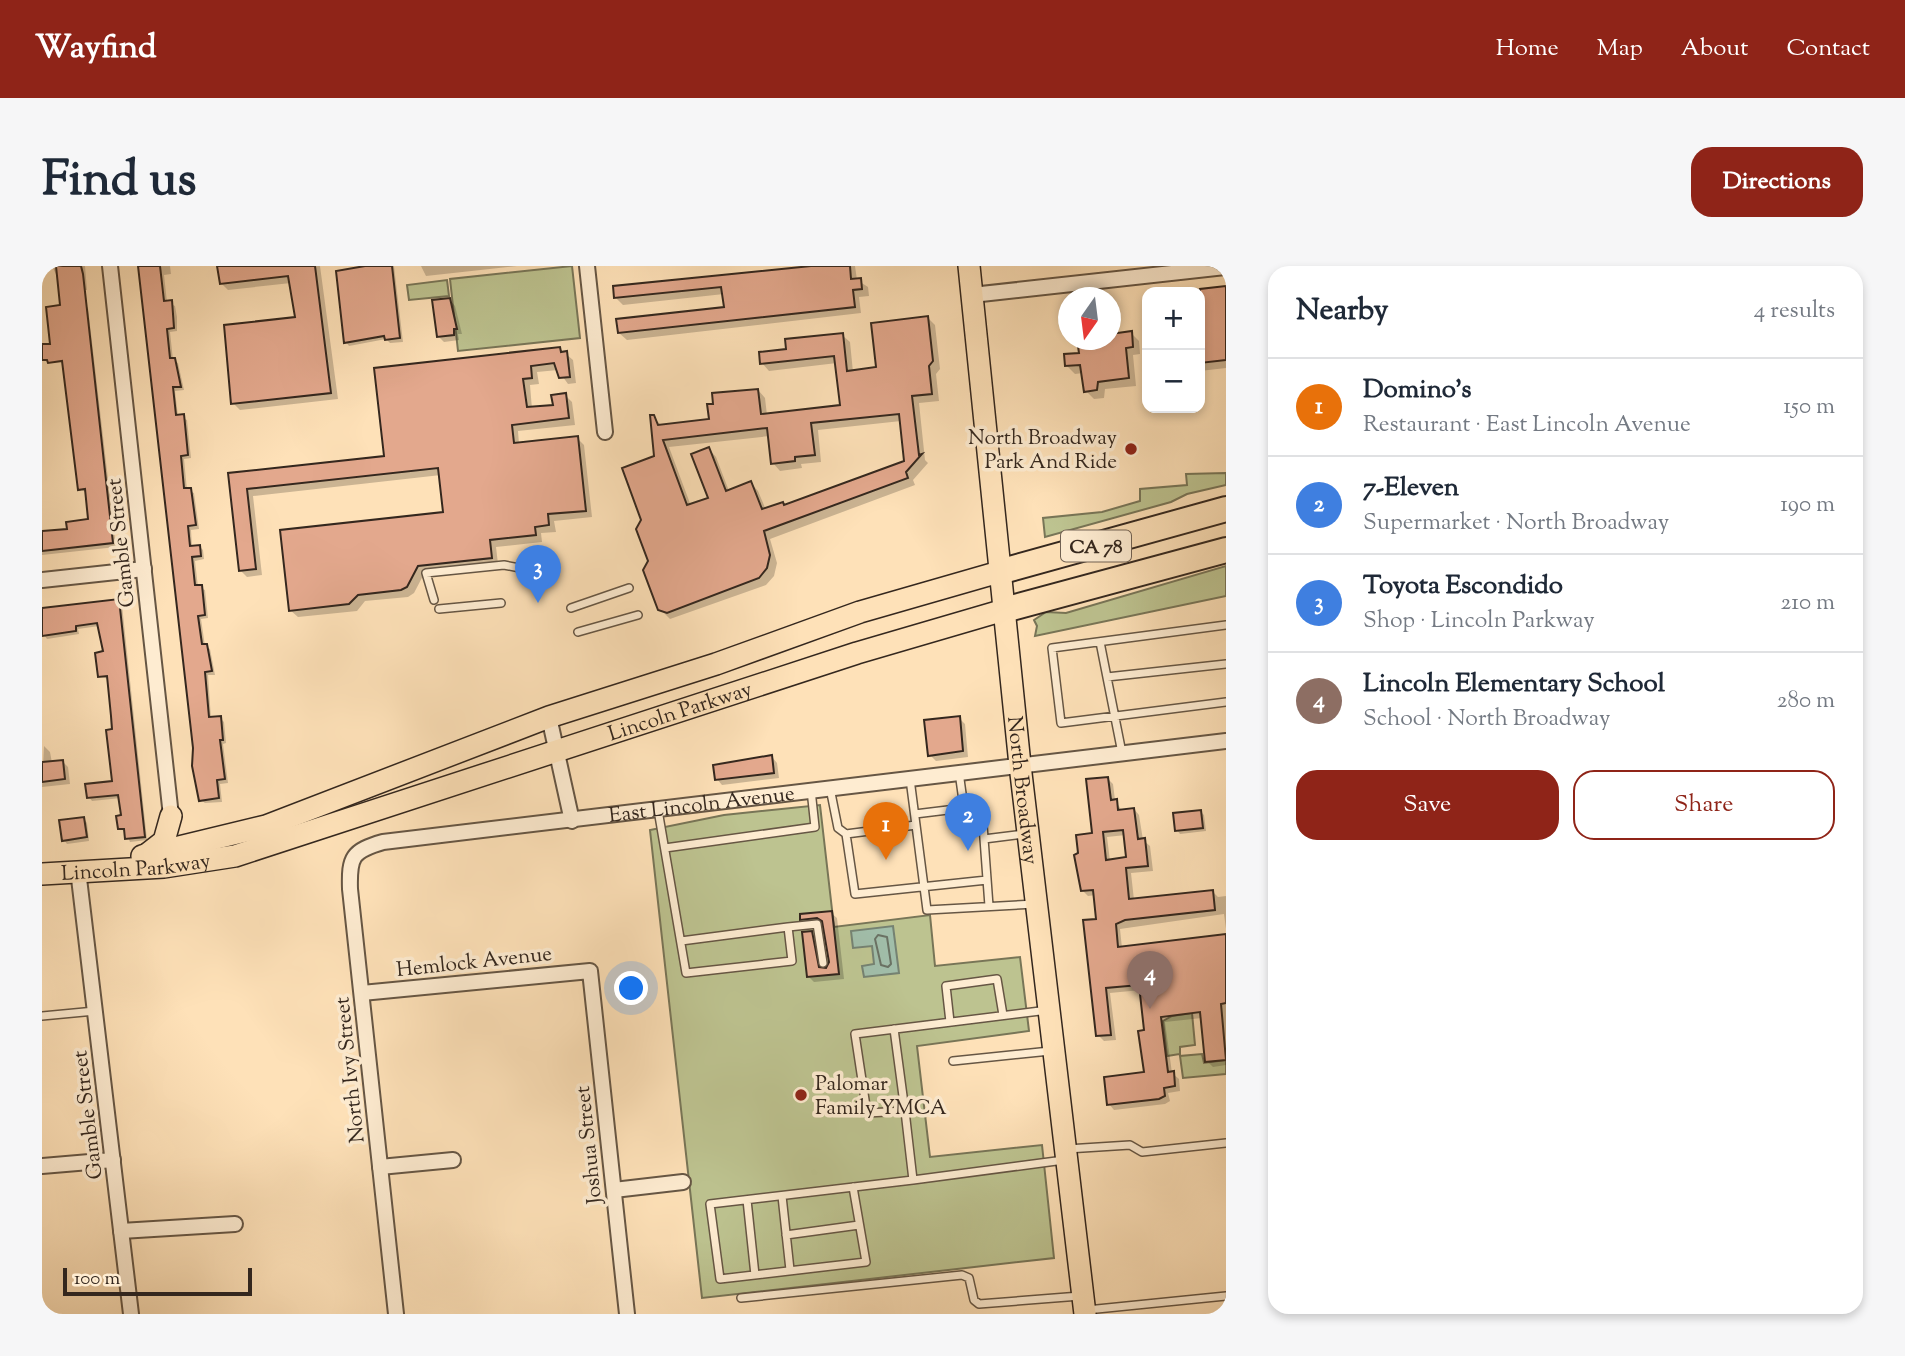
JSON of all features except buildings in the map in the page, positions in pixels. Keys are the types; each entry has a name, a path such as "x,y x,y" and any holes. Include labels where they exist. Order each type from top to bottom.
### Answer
{"highway":[{"name":"Lincoln Parkway","path":"999,572 1226,509"},
{"name":"Lincoln Parkway","path":"1004,610 1226,550"}],"main road":[{"name":"North Broadway","path":"969,266 1020,765 1085,1307"},
{"name":"Lincoln Parkway","path":"78,870 266,827 549,717 716,664 860,612 999,572"},
{"name":"Lincoln Parkway","path":"78,870 164,867 235,856 857,653 1004,610"},
{"path":"146,855 164,841 171,816"},
{"path":"42,874 78,870"}],"street":[{"name":"Gamble Street","path":"110,266 171,816"},
{"path":"587,266 605,432"},
{"path":"972,295 1226,267"},
{"path":"42,580 144,569"},
{"path":"549,717 572,821"},
{"name":"East Lincoln Avenue","path":"383,842 1226,741"},
{"name":"North Ivy Street","path":"383,842 363,847 354,855 349,865 396,1314"},
{"name":"Gamble Street","path":"78,870 131,1314"},
{"name":"Hemlock Avenue","path":"362,993 590,971"},
{"name":"Joshua Street","path":"590,971 627,1314"},
{"path":"42,1166 113,1160"},
{"path":"380,1167 453,1160"},
{"path":"614,1190 683,1182"},
{"path":"121,1231 235,1224"}],"lane":[{"path":"434,600 426,573 504,565 535,571"},
{"path":"571,608 629,588"},
{"path":"439,609 502,603"},
{"path":"578,632 638,615"},
{"path":"1226,625 1052,648 1061,723 1226,702"},
{"path":"1100,642 1122,753"},
{"path":"1107,677 1226,664"},
{"path":"959,772 964,808 983,825 989,906"},
{"path":"910,778 927,910 1036,904"},
{"path":"830,787 838,828 846,834 916,825"},
{"path":"665,848 815,827 811,789"},
{"path":"915,814 964,808"},
{"path":"658,809 686,973 792,961 788,927"},
{"path":"846,834 855,894 987,880"},
{"path":"984,839 1028,834"},
{"path":"681,941 817,924 822,963"},
{"path":"950,1022 946,986 996,979 1003,1016"},
{"path":"905,1111 867,1113 855,1034 1049,1010"},
{"path":"42,1016 95,1011"},
{"path":"894,1030 913,1181"},
{"path":"953,1061 1054,1051"},
{"path":"853,1187 866,1262 720,1279 710,1204 853,1187 913,1181 1067,1154 1130,1146 1142,1152 1226,1143"},
{"path":"782,1196 790,1270"},
{"path":"747,1200 755,1275"},
{"path":"786,1235 859,1225"},
{"path":"741,1298 962,1275 969,1278 974,1300 979,1304 1085,1307 1226,1296"}],"green space":[{"path":"572,266 580,338 458,351 450,279"},
{"path":"447,280 449,296 409,300 407,285"},
{"path":"1226,473 1226,485 1187,494 1171,502 1045,537 1043,518 1102,512 1140,501 1140,489 1187,485 1186,474"},
{"path":"1226,566 1226,596 1035,636 1037,626 1034,620 1046,612 1066,613"},
{"name":"Palomar Family YMCA","path":"820,805 834,927 930,915 935,966 1020,957 1029,1031 917,1046 930,1157 1042,1145 1054,1258 702,1298 650,830 724,815"},
{"path":"1192,1013 1195,1045 1180,1047 1180,1054 1167,1056 1163,1021 1172,1016"},
{"path":"1202,1054 1204,1063 1226,1060 1226,1074 1183,1078 1180,1056"}],"water":[{"path":"893,926 899,973 864,977 862,966 874,964 872,946 853,948 851,931"}],"place":[{"name":"North Broadway Park And Ride","path":"1131,449"},
{"name":"Toyota Escondido","path":"538,603"},
{"name":"7-Eleven","path":"968,851"},
{"name":"Domino's","path":"886,860"},
{"name":"Lincoln Elementary School","path":"1150,1009"},
{"name":"Palomar Family YMCA","path":"801,1095"}]}
